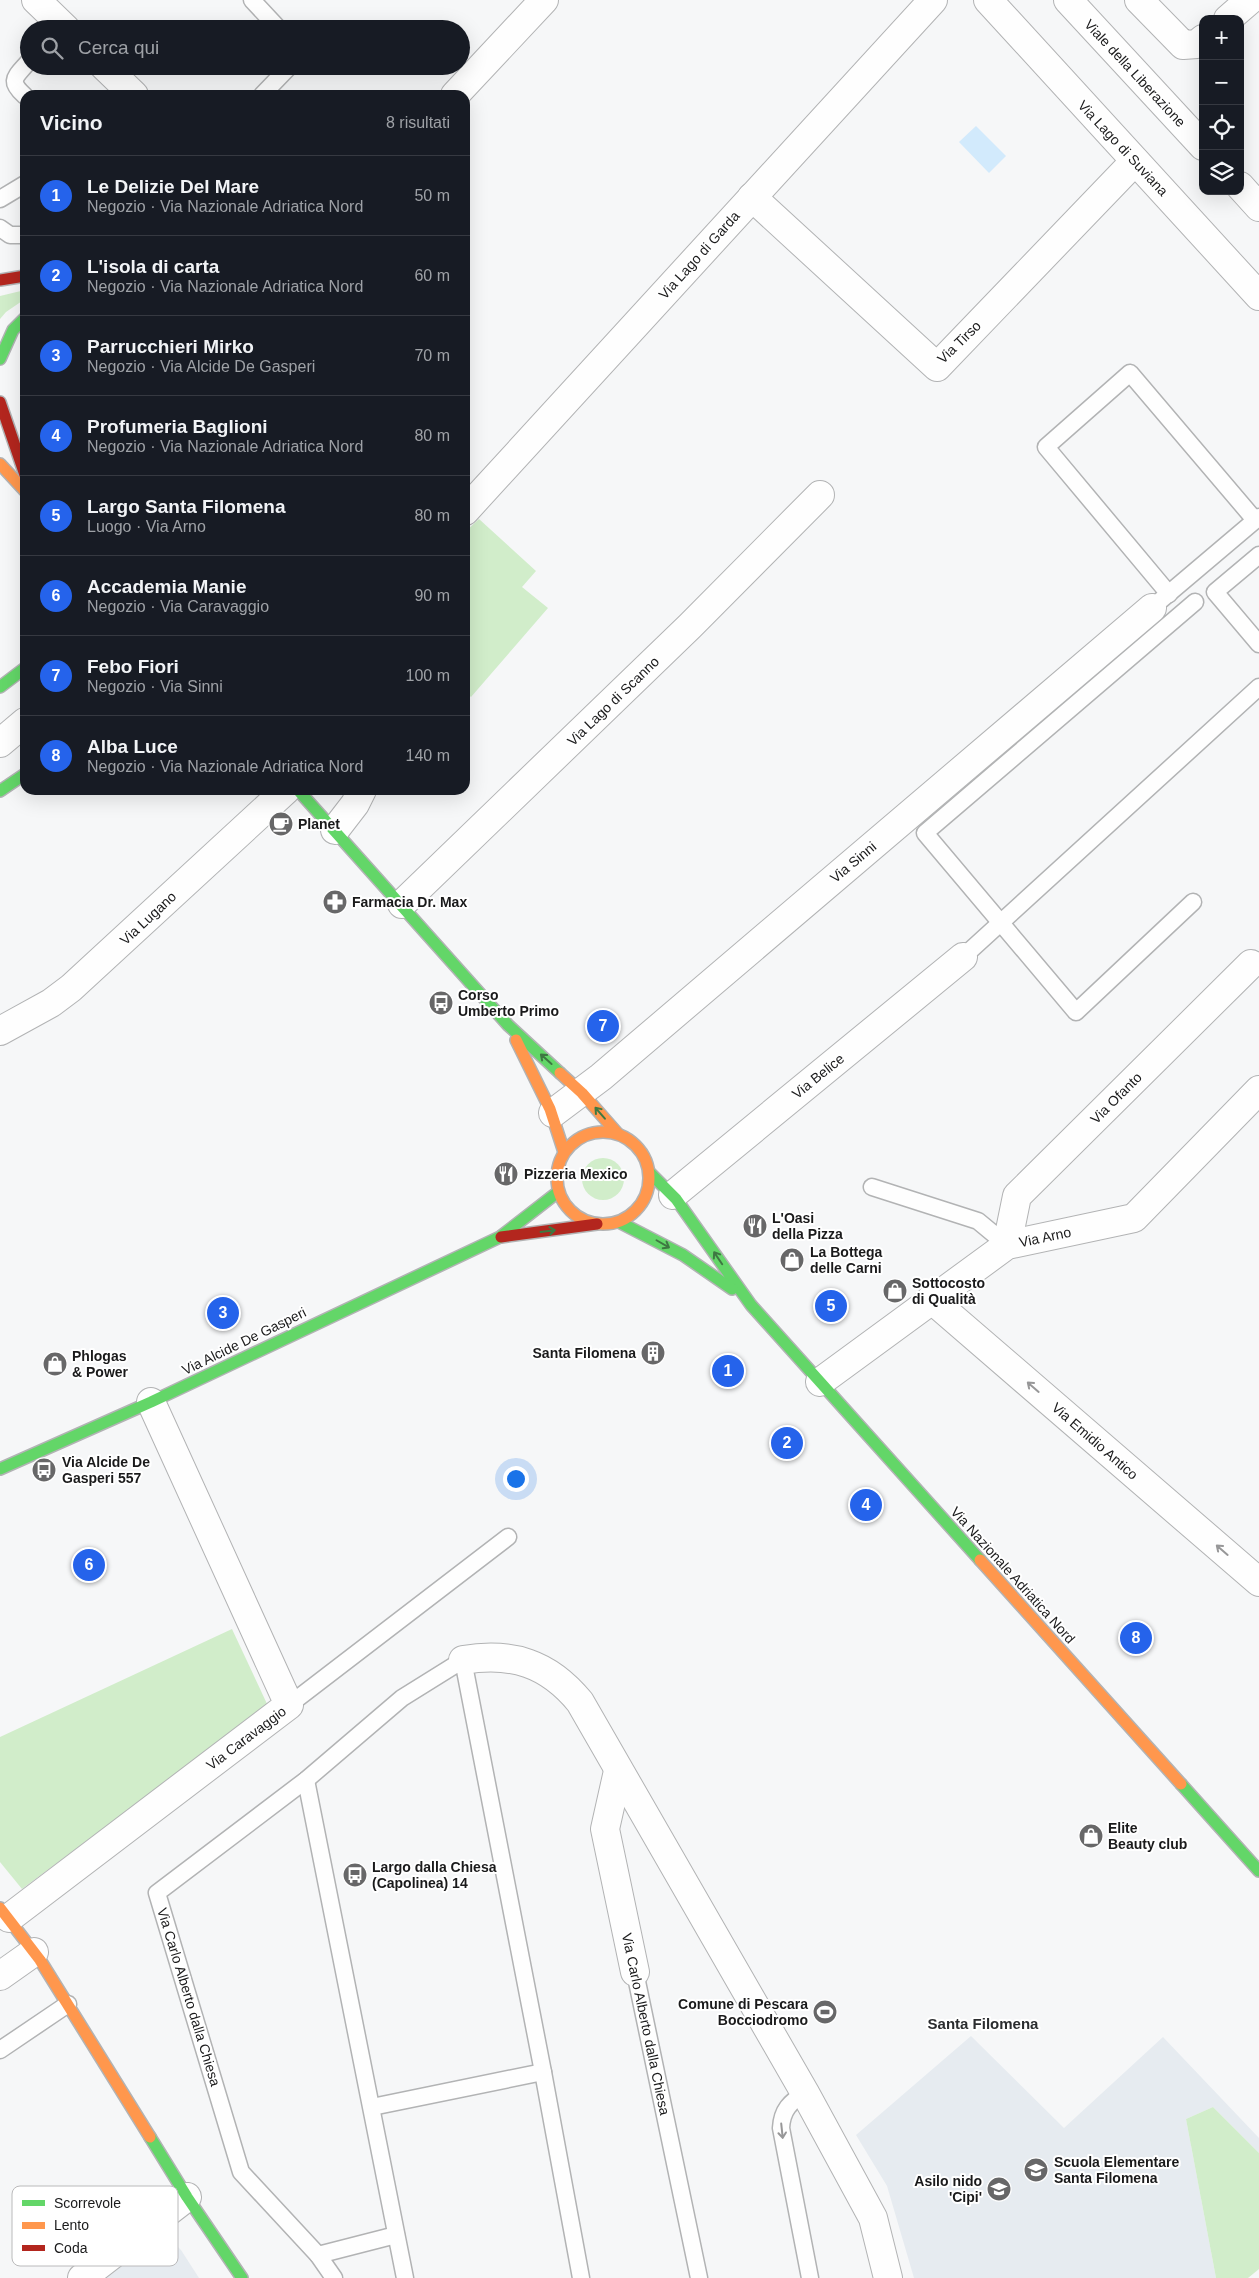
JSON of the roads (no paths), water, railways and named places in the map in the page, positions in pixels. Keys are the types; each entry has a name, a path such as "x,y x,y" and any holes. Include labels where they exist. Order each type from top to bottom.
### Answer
{"main road":[{"path":"0,280 20,277"},
{"path":"0,359 13,330 20,323"},
{"path":"0,402 20,462"},
{"path":"0,464 20,486"},
{"path":"0,687 20,672"},
{"path":"0,791 20,777"},
{"path":"303,795 402,904 508,1026 582,1093 618,1134"},
{"path":"508,1026 553,1113 560,1130 564,1152"},
{"path":"603,1132 618,1134 630,1140 640,1149 650,1173 649,1188 643,1202 633,1214 619,1222 597,1224 584,1220 573,1214 564,1204 558,1192 556,1178 558,1164 564,1152 575,1141 588,1134 603,1132"},
{"path":"650,1173 673,1194 745,1298"},
{"name":"Via Alcide De Gasperi","path":"0,1470 151,1402 500,1237 558,1192"},
{"path":"619,1222 683,1255 745,1298"},
{"name":"Via Alcide De Gasperi","path":"500,1237 597,1224"},
{"name":"Via Nazionale Adriatica Nord","path":"745,1298 1259,1871"},
{"name":"Via Caravaggio","path":"4,1913 34,1952 68,2004 187,2197 242,2278"}],"street":[{"path":"36,0 57,20"},
{"path":"460,90 544,0"},
{"name":"Via Lago di Garda","path":"470,506 933,0"},
{"name":"Via Lago di Suviana","path":"988,0 1259,296"},
{"name":"Viale della Liberazione","path":"1068,0 1199,142"},
{"path":"1140,0 1183,45 1199,43"},
{"path":"1233,15 1250,0"},
{"path":"113,75 129,90"},
{"name":"Via Tirso","path":"752,197 937,367 1135,161"},
{"path":"1244,190 1259,207"},
{"name":"Via Lago di Scanno","path":"402,904 683,633 820,495"},
{"name":"Via Sinni","path":"553,1113 582,1093 1160,601"},
{"path":"0,743 20,726"},
{"name":"Via Lugano","path":"0,1031 51,1003 71,988 281,795"},
{"path":"335,830 360,795"},
{"name":"Via Belice","path":"673,1194 963,957"},
{"name":"Via Ofanto","path":"1007,1246 1017,1196 1252,964"},
{"name":"Via Arno","path":"820,1382 931,1299 1007,1246 1134,1218 1259,1090"},
{"name":"Via Emidio Antico","path":"931,1299 1259,1582"},
{"name":"Via Caravaggio","path":"4,1913 289,1705 151,1402"},
{"name":"Via Carlo Alberto dalla Chiesa","path":"463,1660 485,1656 508,1658 529,1664 555,1676 566,1684 580,1702 805,2093 873,2218 888,2278"},
{"name":"Via Carlo Alberto dalla Chiesa","path":"618,1771 605,1829 635,1972"},
{"path":"0,1976 34,1952"},
{"path":"178,2204 187,2197"},
{"path":"82,2278 98,2266"}],"lane":[{"path":"252,0 271,20"},
{"path":"20,71 15,77 14,82 20,91"},
{"path":"267,90 281,75"},
{"path":"0,198 20,187"},
{"path":"0,228 10,235 20,235"},
{"path":"1130,373 1257,519 1160,601 1046,447 1130,373"},
{"path":"1259,556 1215,592 1259,644"},
{"path":"1193,902 1076,1012 926,833 1195,602"},
{"path":"963,957 1259,687"},
{"path":"872,1187 978,1220 1007,1246"},
{"path":"289,1705 508,1537"},
{"path":"463,1660 581,2278"},
{"name":"Via Carlo Alberto dalla Chiesa","path":"334,2278 318,2255 241,2172 157,1893 306,1780 402,1698 463,1660"},
{"path":"306,1780 405,2278"},
{"name":"Via Carlo Alberto dalla Chiesa","path":"635,1972 699,2278"},
{"path":"0,2050 68,2004"},
{"path":"372,2107 543,2072"},
{"path":"805,2093 787,2106 782,2116 781,2128 810,2278"},
{"path":"318,2255 396,2235"}],"water":[{"path":"976,126 1006,156 989,173 959,142"}],"place":[{"name":"Planet","path":"281,824"},
{"name":"Farmacia Dr. Max","path":"335,902"},
{"name":"Corso Umberto Primo","path":"441,1003"},
{"name":"Febo Fiori","path":"603,1026"},
{"name":"Pizzeria Mexico","path":"506,1174"},
{"name":"L'Oasi della Pizza","path":"755,1226"},
{"name":"La Bottega delle Carni","path":"792,1260"},
{"name":"Sottocosto di Qualità","path":"895,1291"},
{"name":"Largo Santa Filomena","path":"831,1306"},
{"name":"Parrucchieri Mirko","path":"223,1313"},
{"name":"Santa Filomena","path":"653,1353"},
{"name":"Phlogas & Power","path":"55,1364"},
{"name":"Le Delizie Del Mare","path":"728,1371"},
{"name":"L'isola di carta","path":"787,1443"},
{"name":"Via Alcide De Gasperi 557","path":"44,1470"},
{"name":"Profumeria Baglioni","path":"866,1505"},
{"name":"Accademia Manie","path":"89,1565"},
{"name":"Alba Luce","path":"1136,1638"},
{"name":"Elite Beauty club","path":"1091,1836"},
{"name":"Largo dalla Chiesa (Capolinea) 14","path":"355,1875"},
{"name":"Comune di Pescara Bocciodromo","path":"825,2012"},
{"name":"Scuola Elementare Santa Filomena","path":"1036,2170"},
{"name":"Asilo nido 'Cipi'","path":"999,2189"}],"district":[{"name":"Santa Filomena","path":"983,2024"}]}
